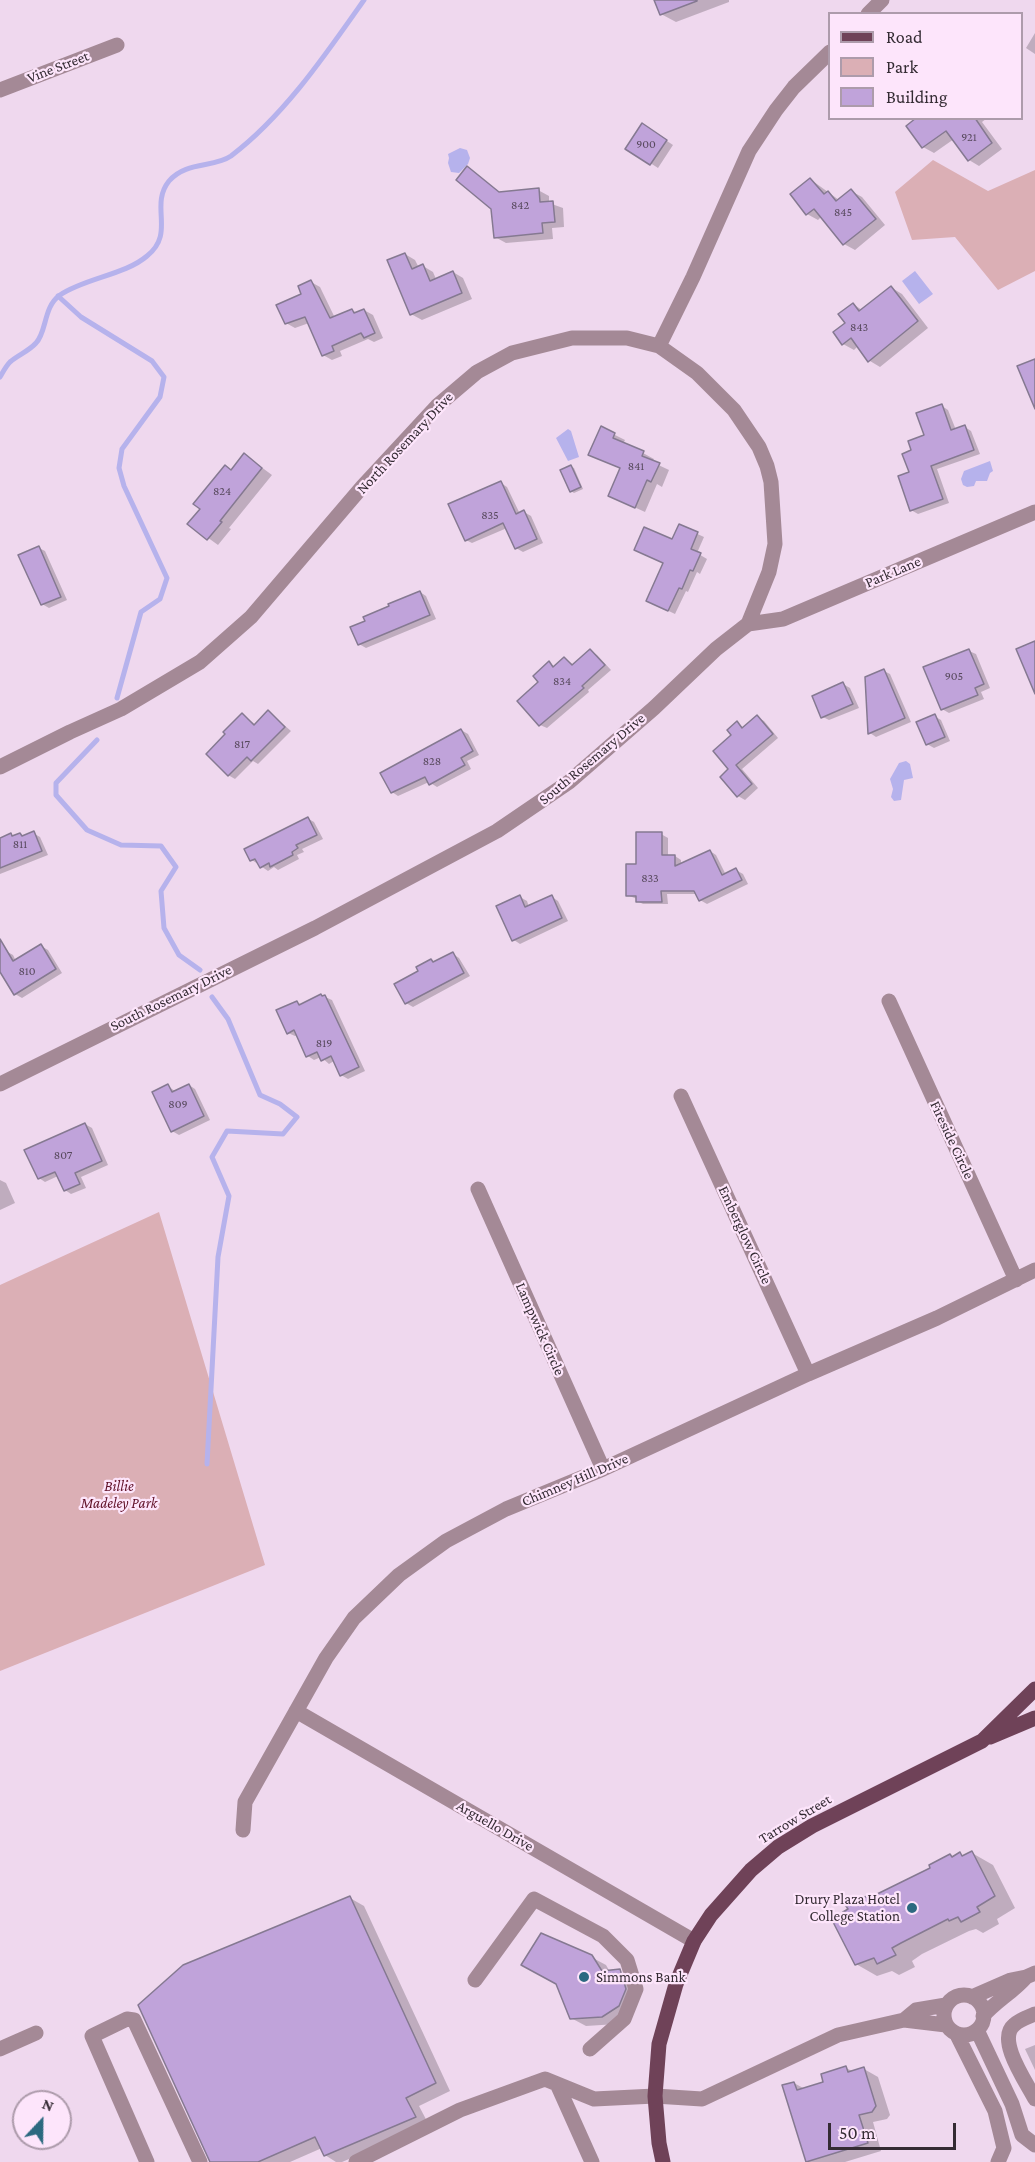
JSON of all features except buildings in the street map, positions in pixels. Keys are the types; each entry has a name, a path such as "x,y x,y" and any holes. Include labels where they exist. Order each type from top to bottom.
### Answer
{"main road":[{"name":"Tarrow Street","path":"663,2162 655,2096 659,2044 675,1984 694,1941 711,1914 751,1870 778,1847 812,1826 982,1741 1035,1689"},
{"path":"982,1741 1035,1718"}],"street":[{"path":"870,12 882,0"},
{"name":"Vine Street","path":"0,90 117,45"},
{"path":"748,624 769,572 775,544 771,482 767,466 759,447 734,410 697,373 659,346 693,277 749,151 782,102 828,54"},
{"name":"North Rosemary Drive","path":"0,767 70,732 121,710 200,662 251,617 362,488 437,406 477,372 512,354 572,338 627,338 659,346"},
{"name":"Park Lane","path":"748,624 783,619 1035,512"},
{"name":"South Rosemary Drive","path":"0,1084 315,928 497,831 569,782 654,708 716,649 748,624"},
{"name":"Fireside Circle","path":"889,1001 1016,1280"},
{"name":"Emberglow Circle","path":"681,1096 808,1374"},
{"name":"Lampwick Circle","path":"478,1189 603,1469"},
{"name":"Chimney Hill Drive","path":"243,1830 245,1802 326,1658 354,1618 399,1575 446,1541 507,1509 603,1469 808,1374 937,1318 1035,1270"},
{"name":"Arguello Drive","path":"296,1711 694,1941"},
{"path":"475,1980 534,1899 603,1936 627,1960 636,1989 624,2019 590,2049"},
{"path":"972,1997 1011,1980 1031,1975"},
{"path":"356,2162 460,2110 545,2079 594,2099 655,2096 702,2099 838,2036 904,2020 968,2034 980,2023 989,2009 1031,1975"},
{"path":"904,2020 916,2010 946,2005 956,1996 972,1997 980,2004 980,2023 1022,2135 1035,2145"},
{"path":"946,2005 944,2019 995,2111 1004,2148 998,2162"},
{"path":"1035,2014 1013,2025 1007,2037 1007,2045 1035,2099"},
{"path":"147,2162 92,2036 127,2019 134,2020 200,2162"},
{"path":"0,2049 36,2033"},
{"path":"557,2084 592,2162"}],"green space":[{"path":"933,160 988,191 1035,170 1035,271 998,290 955,237 912,240 895,192"},
{"name":"Billie Madeley Park","path":"159,1212 265,1565 0,1671 0,1285"}],"shaded area":[{"path":"460,148 467,150 470,158 468,164 459,173 451,172 448,154"},
{"path":"915,271 933,294 919,304 902,281"},
{"path":"568,429 571,431 579,457 568,461 556,438"},
{"path":"990,461 993,471 987,481 976,481 974,486 963,485 961,479 964,471"},
{"path":"906,761 910,764 913,778 904,780 901,800 894,801 891,797 893,789 890,779 899,763"}],"waterway":[{"path":"0,377 10,362 36,343 42,333 51,306 60,295 81,284 128,268 147,256 160,238 161,200 169,181 183,170 224,160 250,140 303,83 364,0"},
{"path":"58,296 81,317 152,361 164,377 160,397 122,449 119,468 124,486 167,578 160,599 141,612 117,698"},
{"path":"97,740 56,783 56,795 87,830 121,845 161,846 176,867 161,891 164,928 179,955 200,970"},
{"path":"207,1464 218,1257 229,1196 212,1157 227,1131 283,1134 297,1117 280,1104 260,1095 228,1019 212,997"}],"place":[{"name":"Drury Plaza Hotel College Station","path":"912,1908"},
{"name":"Simmons Bank","path":"584,1977"}]}
